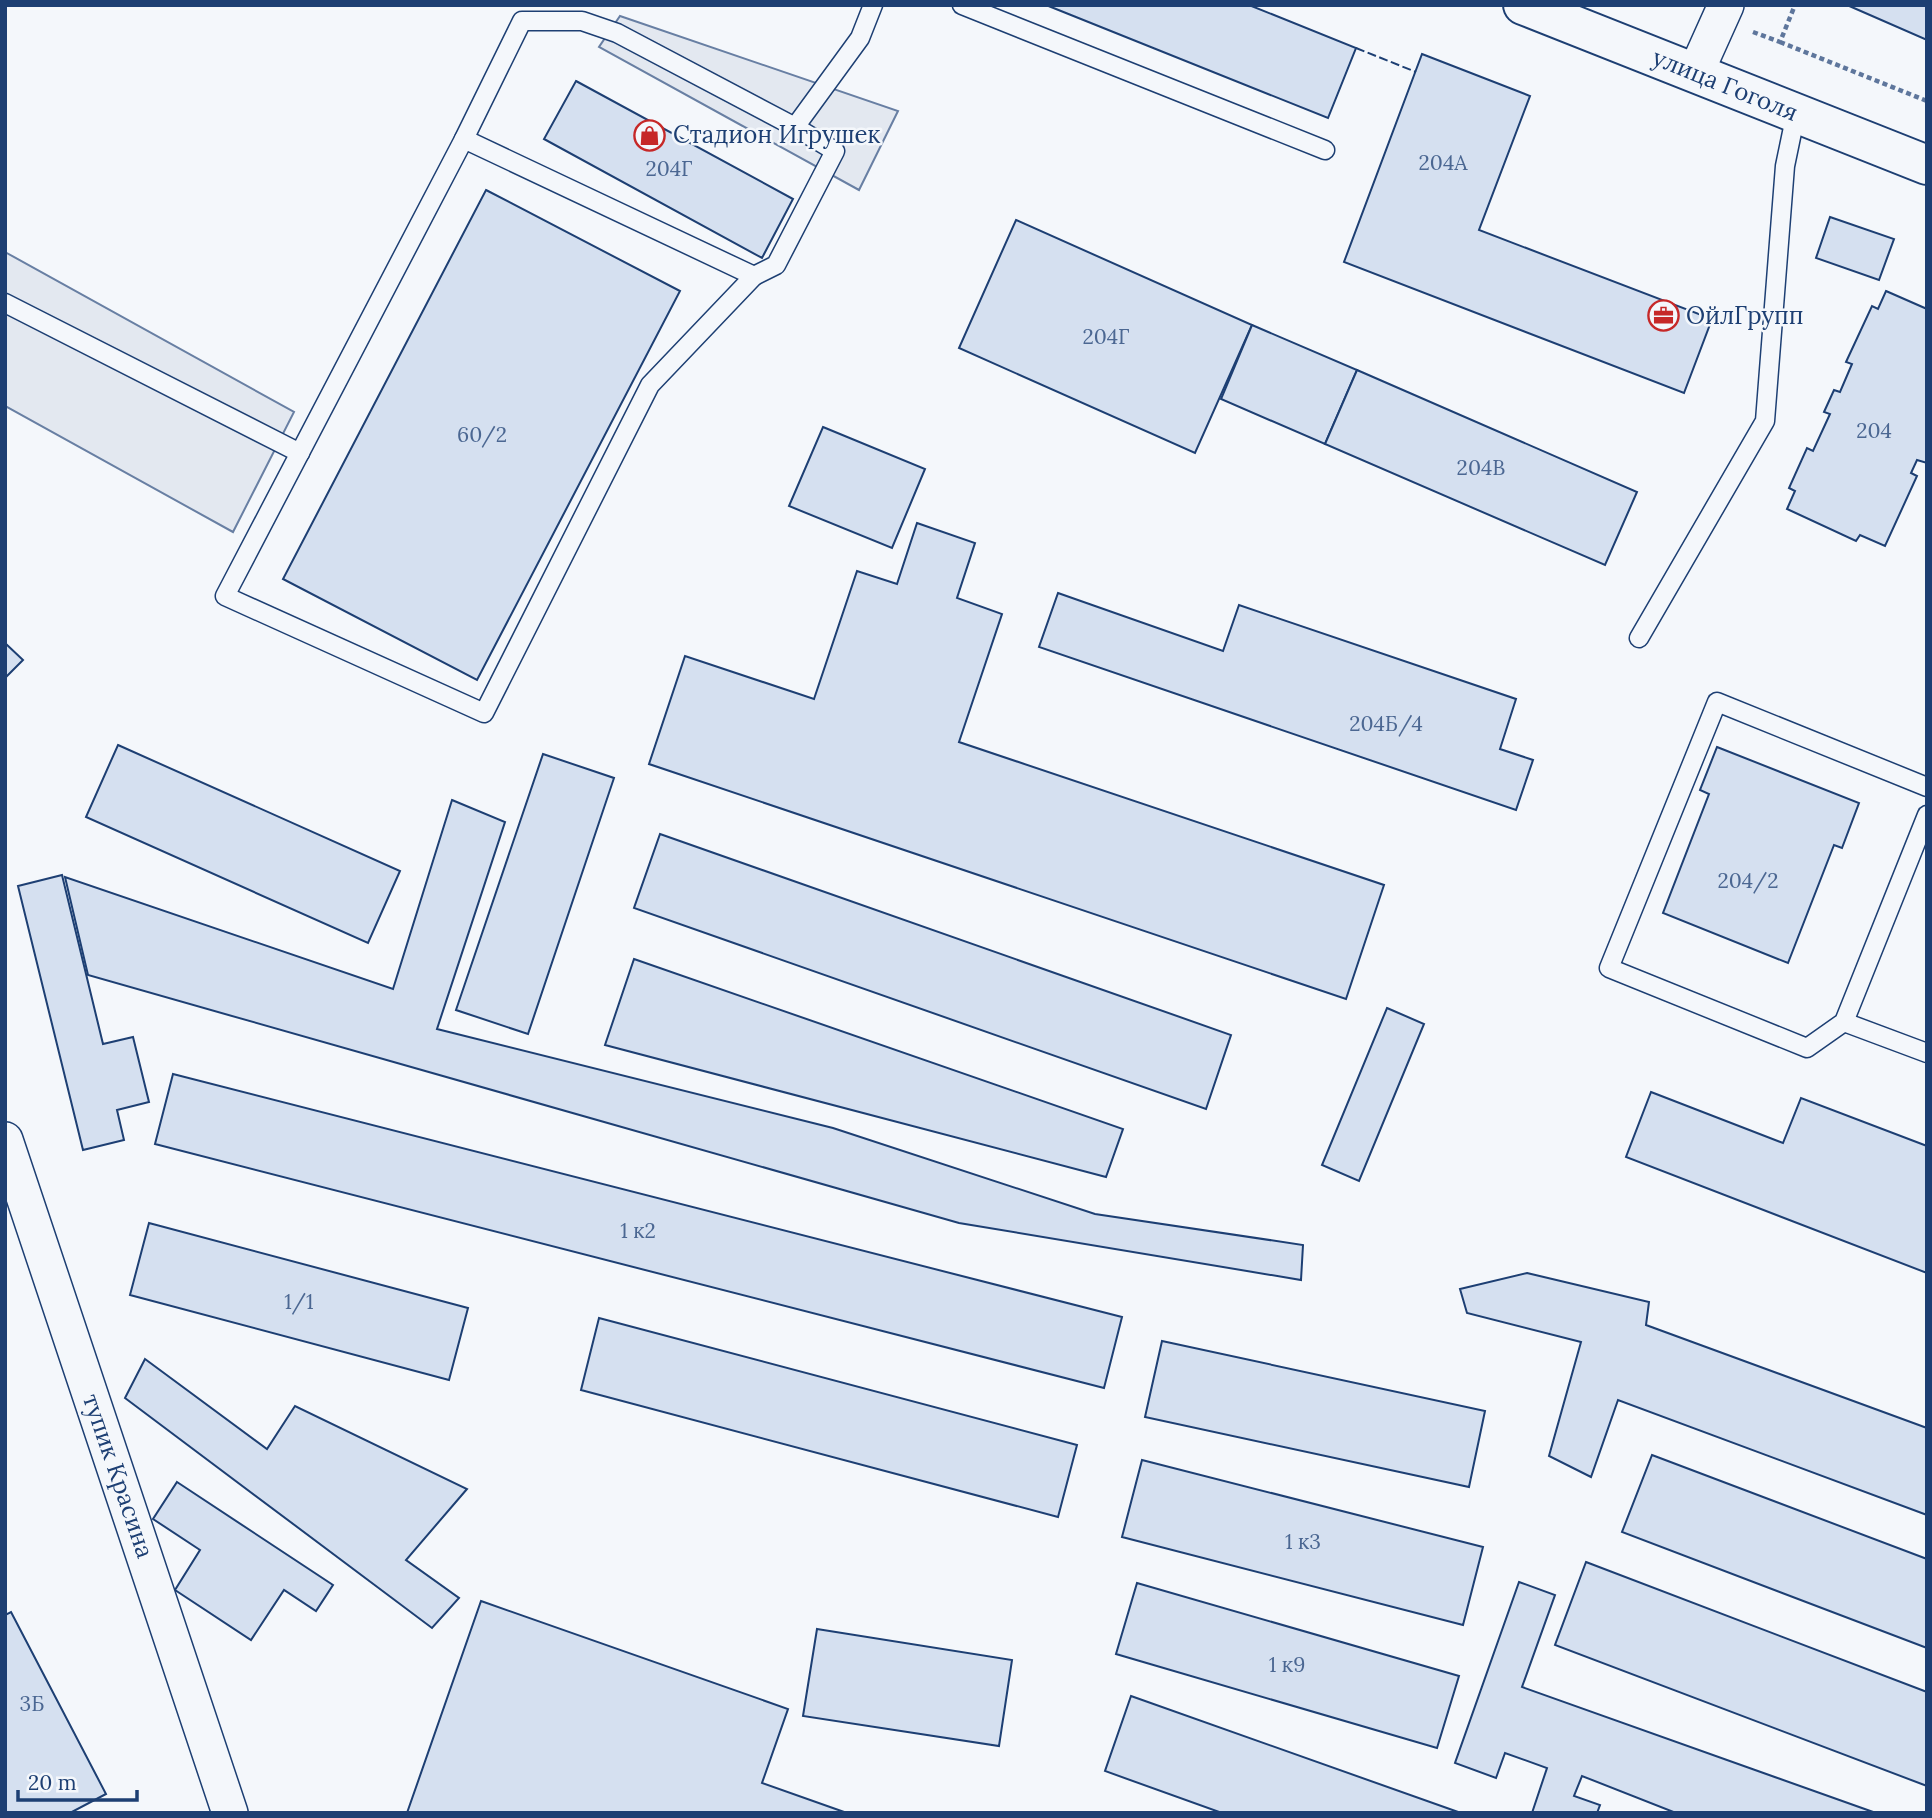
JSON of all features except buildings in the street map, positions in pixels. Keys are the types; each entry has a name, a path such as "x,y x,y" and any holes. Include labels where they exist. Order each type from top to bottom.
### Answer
{"street":[{"name":"улица Гоголя","path":"1523,5 1927,165"},
{"path":"1695,74 1723,12"},
{"name":"тупик Красина","path":"5,1140 230,1813"}],"lane":[{"path":"795,127 860,38 873,5"},
{"path":"962,5 1325,150"},
{"path":"522,21 582,21 617,33 835,151 776,265 754,276 650,385 484,713 226,596 464,139 522,21"},
{"path":"1639,638 1765,421 1785,166 1796,113"},
{"path":"464,139 754,276"},
{"path":"5,303 300,453"},
{"path":"1927,788 1717,702 1609,968 1807,1048 1844,1022 1927,816"},
{"path":"1844,1022 1927,1053"}],"path":[{"path":"1780,42 1795,5"},
{"path":"1723,12 1780,42 1927,101"}],"shaded area":[{"path":"620,16 898,111 859,190 599,47"},
{"path":"5,252 294,412 233,532 5,406"}],"fence":[{"path":"1356,48 1416,72"}],"place":[{"name":"Стадион Игрушек","path":"650,135"},
{"name":"ОйлГрупп","path":"1663,316"}]}
